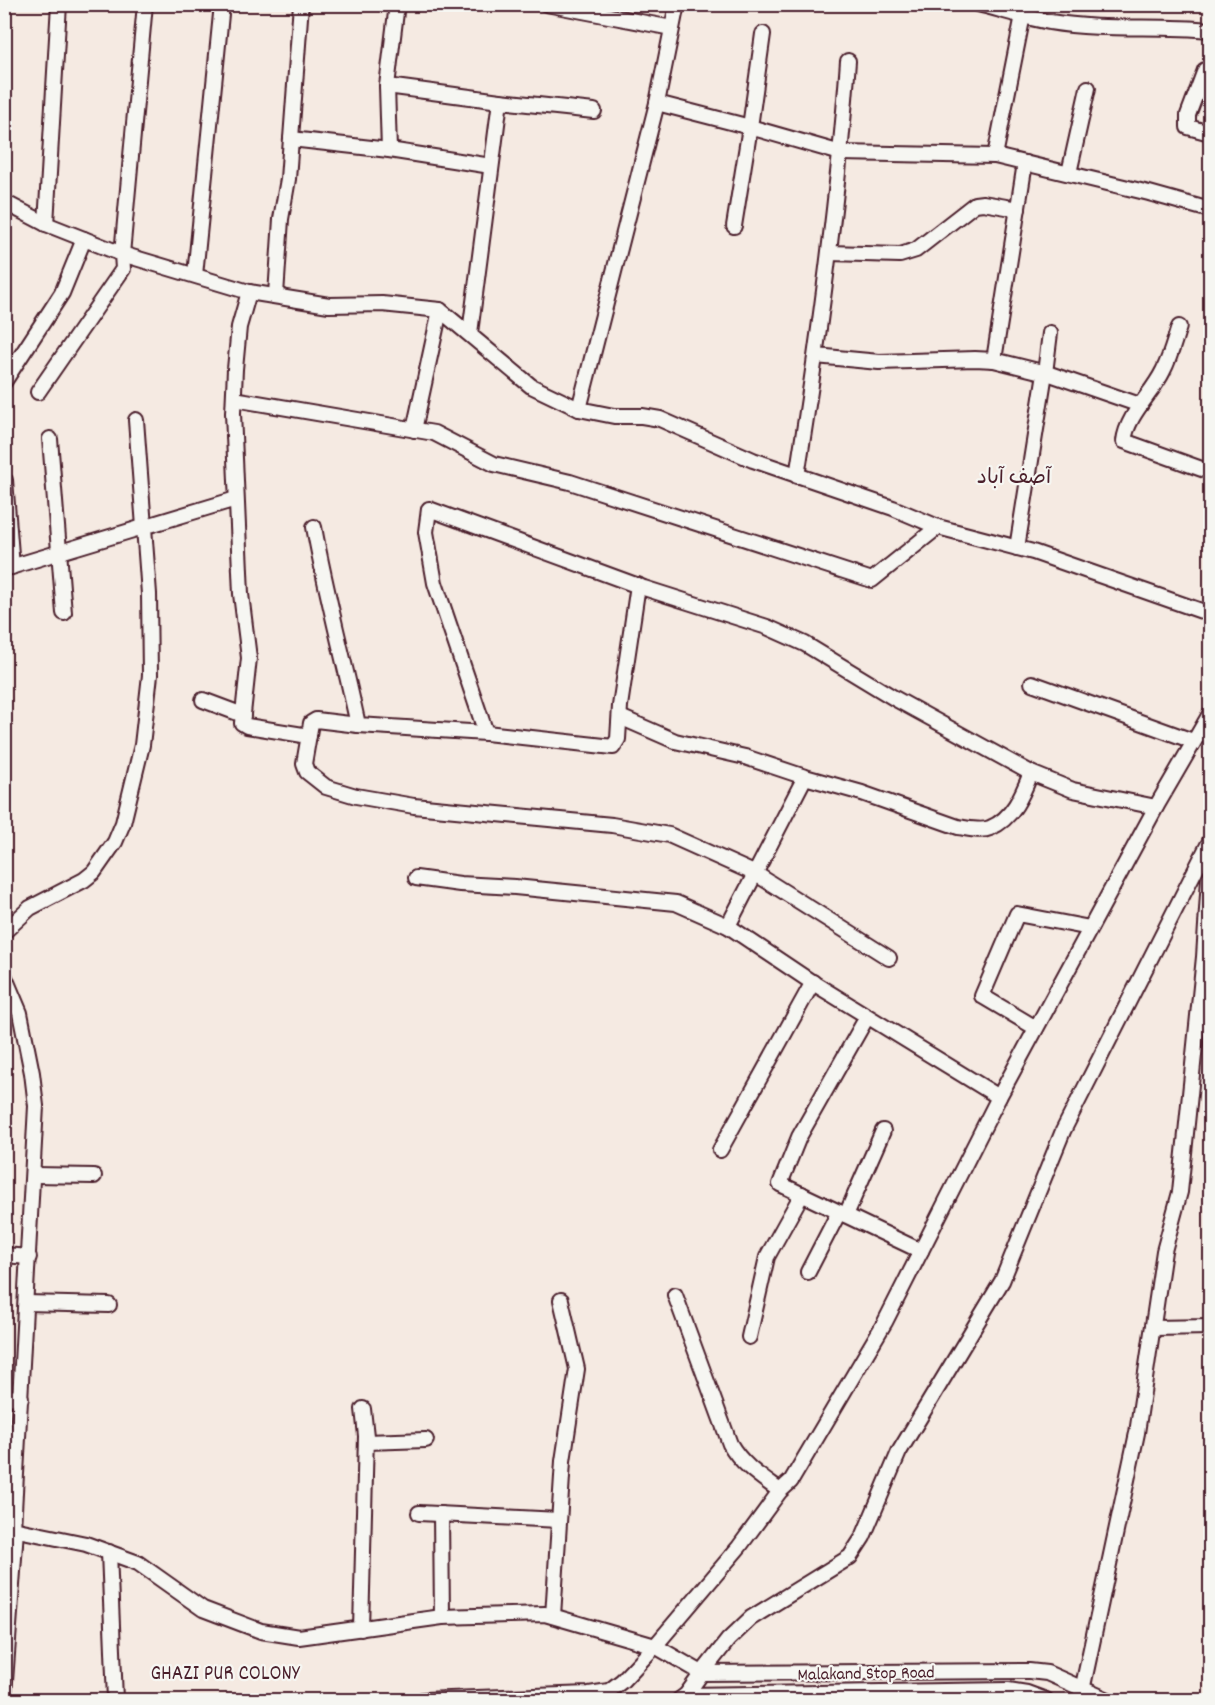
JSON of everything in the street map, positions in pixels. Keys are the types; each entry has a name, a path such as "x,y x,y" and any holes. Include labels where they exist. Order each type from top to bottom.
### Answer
{"street":[{"path":"46,224 59,4"},
{"path":"38,392 123,269 122,254 145,4"},
{"path":"195,275 222,4"},
{"path":"276,296 281,219 288,179 301,4"},
{"path":"389,150 387,86 397,4"},
{"path":"546,4 672,28"},
{"path":"579,410 657,103 677,4"},
{"path":"978,4 1049,22 1119,27 1174,26 1210,30"},
{"path":"995,156 1023,15"},
{"path":"734,226 763,34"},
{"path":"797,476 829,253 841,153 848,61"},
{"path":"1205,70 1188,115 1188,127 1210,133"},
{"path":"387,86 594,111"},
{"path":"1069,174 1088,88"},
{"path":"470,333 500,101"},
{"path":"657,103 841,153 995,156 1210,210"},
{"path":"291,139 389,150 491,166"},
{"path":"994,360 1025,163"},
{"path":"4,202 46,224 122,254 249,292 328,305 382,303 440,310 531,386 579,410 614,416 642,416 660,419 753,460 893,508 938,527 1088,570 1210,614"},
{"path":"829,253 900,255 916,250 975,204 982,202 1018,209"},
{"path":"4,382 62,293 84,239"},
{"path":"249,292 239,327 234,399 241,594 249,658 242,723 247,726 309,736"},
{"path":"414,430 440,310"},
{"path":"1179,327 1162,372 1140,405 1124,441 1210,472"},
{"path":"1017,548 1046,373 1050,333"},
{"path":"816,356 879,362 994,360 1046,373 1140,405"},
{"path":"234,399 435,433 494,464 570,483 872,580 938,527"},
{"path":"4,932 30,908 84,880 94,872 115,842 123,823 142,745 149,697 151,624 136,420"},
{"path":"50,439 64,613"},
{"path":"4,480 8,568 236,499"},
{"path":"486,733 435,583 426,532 429,509 537,550 767,627 805,644 894,699 1031,773 1073,790 1156,807"},
{"path":"314,527 324,582 358,725"},
{"path":"638,585 620,706 618,739 613,747 486,733 316,720 311,723 304,764 307,772 326,787 356,796 414,806 612,825 669,836 756,874 889,958"},
{"path":"1032,683 1193,741"},
{"path":"203,700 243,715"},
{"path":"423,1701 543,1698 609,1691 622,1681 655,1646 739,1547 780,1491 791,1481 885,1322 999,1097 1156,807 1210,714"},
{"path":"620,717 675,741 745,757 862,793 958,827 990,828 1004,818 1020,801 1031,773"},
{"path":"728,926 805,777"},
{"path":"682,1698 728,1640 751,1618 850,1557 863,1537 899,1452 1002,1281 1063,1131 1210,841"},
{"path":"416,878 676,903 728,926 867,1017 999,1097"},
{"path":"1081,1695 1137,1433 1164,1251 1180,1192 1208,953 1210,878 1190,879"},
{"path":"1036,1028 982,996 1017,914 1090,928"},
{"path":"4,975 20,1013 36,1106 21,1398 11,1529 4,1695"},
{"path":"720,1150 813,982"},
{"path":"867,1017 799,1137 780,1184 921,1251"},
{"path":"808,1272 842,1213 883,1131"},
{"path":"33,1175 94,1176"},
{"path":"748,1337 767,1257 802,1194"},
{"path":"4,1255 29,1257"},
{"path":"675,1295 730,1444 737,1456 748,1467 780,1491"},
{"path":"553,1616 563,1461 577,1368 561,1300"},
{"path":"26,1303 109,1305"},
{"path":"1153,1328 1210,1327"},
{"path":"4,1398 21,1398"},
{"path":"361,1629 366,1442 363,1409"},
{"path":"366,1442 426,1440"},
{"path":"419,1513 560,1520"},
{"path":"441,1514 442,1617"},
{"path":"11,1529 86,1544 138,1563 203,1609 261,1631 299,1636 442,1617 545,1614 655,1646 702,1673 1029,1671 1047,1673 1081,1695 1108,1701"},
{"path":"109,1552 115,1701"},
{"name":"Malakand Stop Road","path":"682,1698 868,1697 1008,1690 1028,1693 1046,1701"}],"district":[{"name":"آصف آباد","path":"1014,479"},
{"name":"GHAZI PUR COLONY","path":"225,1675"}]}
